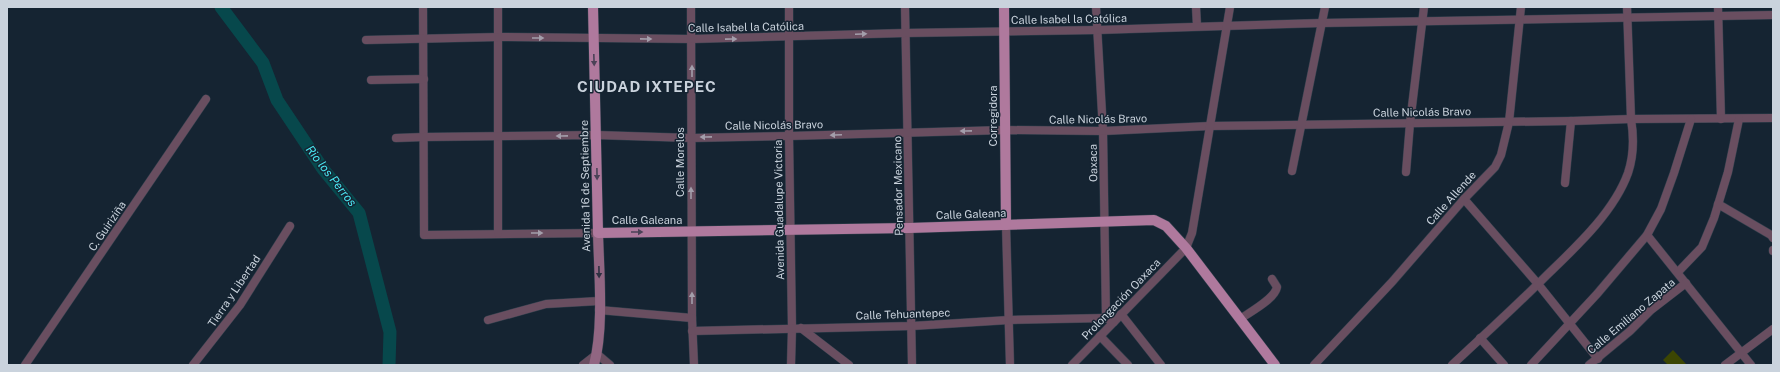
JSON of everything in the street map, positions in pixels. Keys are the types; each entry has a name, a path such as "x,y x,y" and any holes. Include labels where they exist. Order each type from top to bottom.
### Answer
{"main road":[{"name":"Avenida 16 de Septiembre","path":"593,7 598,233"},
{"name":"Corregidora","path":"1004,7 1006,225"},
{"name":"Calle Galeana","path":"598,233 909,228 1154,220 1166,226 1186,248 1275,365"}],"street":[{"path":"423,7 424,235 598,233"},
{"path":"498,7 498,233"},
{"name":"Calle Morelos","path":"691,7 691,232 692,331 694,365"},
{"name":"Avenida Guadalupe Victoria","path":"789,7 788,136 792,328 791,365"},
{"name":"Pensador Mexicano","path":"905,7 912,365"},
{"name":"Oaxaca","path":"1096,7 1103,131 1105,222 1110,320"},
{"path":"1196,7 1197,26"},
{"path":"1186,248 1192,234 1196,216 1230,7"},
{"path":"1292,171 1325,7"},
{"path":"1406,172 1410,123 1424,7"},
{"name":"Calle Allende","path":"1314,365 1392,282 1464,199 1495,167 1501,155 1509,122 1521,7"},
{"path":"1452,365 1538,284 1592,229 1618,194 1628,173 1634,136 1631,119 1627,7"},
{"path":"1718,11 1721,119"},
{"name":"Calle Isabel la Católica","path":"366,40 499,37 692,39 789,38 905,32 1097,30 1197,26 1628,17 1718,11 1773,15"},
{"path":"371,80 424,79"},
{"name":"C. Guiriziña","path":"25,365 206,99"},
{"name":"Calle Nicolás Bravo","path":"396,138 424,136 596,135 691,138 1005,130 1103,131 1210,126 1773,118"},
{"path":"1530,365 1598,294 1647,235 1661,209 1691,119"},
{"path":"1678,272 1702,246 1714,218 1730,165 1739,119"},
{"path":"1565,183 1571,122"},
{"path":"1464,199 1538,284 1598,359"},
{"path":"1718,204 1771,235 1773,238"},
{"path":"1006,225 1010,365"},
{"name":"Tierra y Libertad","path":"193,365 240,305 290,226"},
{"name":"Avenida 16 de Septiembre","path":"594,365 597,354 599,306 598,233"},
{"path":"1647,235 1751,365"},
{"name":"Prolongación Oaxaca","path":"1072,365 1100,336 1110,320 1121,314 1186,248"},
{"path":"1240,319 1268,299 1276,291 1277,287 1272,279"},
{"name":"Calle Emiliano Zapata","path":"1589,365 1598,359 1652,310 1686,283"},
{"path":"488,320 546,304 599,306 692,318"},
{"path":"1121,314 1161,365"},
{"name":"Calle Tehuantepec","path":"692,331 912,326 1009,320 1110,320"},
{"path":"801,328 849,365"},
{"path":"1725,365 1773,329"},
{"path":"1100,336 1128,365"},
{"path":"1480,338 1504,365"},
{"path":"582,365 597,354 610,365"}],"green space":[{"path":"1673,350 1687,365 1668,365 1663,360"}],"waterway":[{"name":"Rio los Perros","path":"221,7 263,63 277,100 323,169 359,213 390,332 389,365"}],"district":[{"name":"CIUDAD IXTEPEC","path":"647,87"}]}
